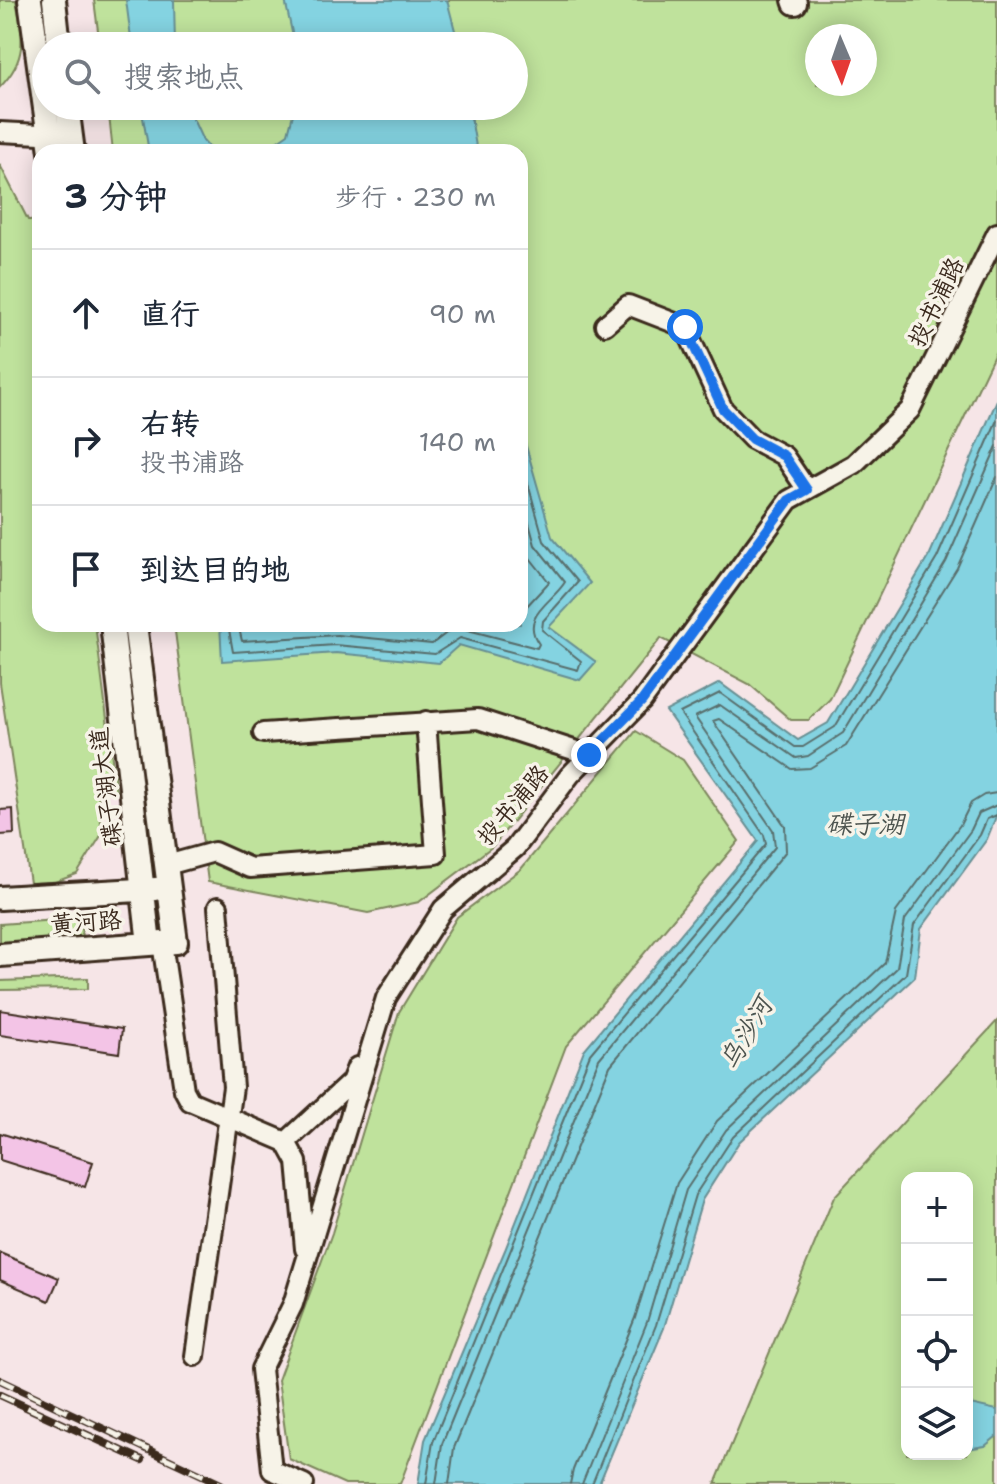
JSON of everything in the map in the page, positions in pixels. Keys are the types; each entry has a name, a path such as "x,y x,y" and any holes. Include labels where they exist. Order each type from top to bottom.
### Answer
{"main road":[{"path":"30,0 37,32"},
{"path":"54,0 57,32"},
{"path":"56,120 61,144"},
{"path":"61,144 65,120"},
{"name":"碟子湖大道","path":"113,632 144,890 162,943"},
{"name":"碟子湖大道","path":"136,632 170,888 162,943"},
{"name":"黄河路","path":"0,898 170,888"},
{"name":"黄河路","path":"0,955 162,943"}],"street":[{"path":"0,132 61,144"},
{"name":"投书浦路","path":"304,1484 272,1470 261,1369 293,1304 386,998 443,909 515,848 589,755 642,701 789,500 854,464 910,410 997,233"},
{"path":"605,325 628,305 685,327 723,409 752,439 784,456 807,490"},
{"path":"263,733 478,719 589,755"},
{"path":"167,865 214,852 250,868 436,854 426,721"},
{"path":"195,1356 233,1087 218,907"},
{"path":"162,943 184,1090 190,1101 286,1142 297,1162 306,1261"},
{"path":"286,1142 351,1082 386,998"}],"green space":[{"path":"0,0 16,0 21,46 15,67 0,87"},
{"path":"94,0 997,0 997,349 830,699 809,720 791,720 749,684 661,638 493,846 419,902 368,913 208,882 175,632 528,632 528,144 112,144 110,120 528,120 528,32 98,32"},
{"path":"0,165 28,220 32,220 32,632 96,632 116,791 98,792 102,834 77,874 55,882 30,883 0,683"},
{"path":"636,731 683,760 739,841 566,1046 400,1484 345,1484 289,1459 278,1380 332,1233 399,1012 457,917 521,869"},
{"path":"71,919 81,924 82,940 0,949 0,924"},
{"path":"88,978 88,989 0,990 0,981"},
{"path":"997,1021 997,1484 715,1484 834,1197"}],"water":[{"path":"126,0 174,0 175,32 130,32"},
{"path":"285,0 447,0 455,32 292,32"},
{"path":"143,120 193,120 206,144 148,144"},
{"path":"292,120 471,120 476,144 274,144 288,134"},
{"name":"碟子湖","path":"997,400 997,814 987,839 921,929 915,977 739,1142 702,1200 664,1328 599,1484 418,1484 425,1440 584,1050 758,841 666,711 720,683 798,740 828,723 930,554"},
{"path":"528,453 552,537 590,583 549,627 596,662 580,680 459,645 439,663 336,653 222,661 220,632 528,632"},
{"path":"973,1405 997,1410 997,1436 985,1446 973,1448"}],"building":[{"path":"13,809 14,834 0,835 0,810"},
{"path":"0,1010 122,1029 119,1053 0,1035"},
{"path":"0,1133 93,1162 85,1187 0,1160"},
{"path":"0,1253 59,1278 49,1301 0,1280"}],"railway":[{"path":"0,1380 221,1484"},
{"path":"0,1395 142,1460"}],"route":[{"path":"589,755 642,701 789,500 807,490 784,456 752,439 723,409 685,327"}],"water label":[{"name":"乌沙河","path":"746,1033"}]}
